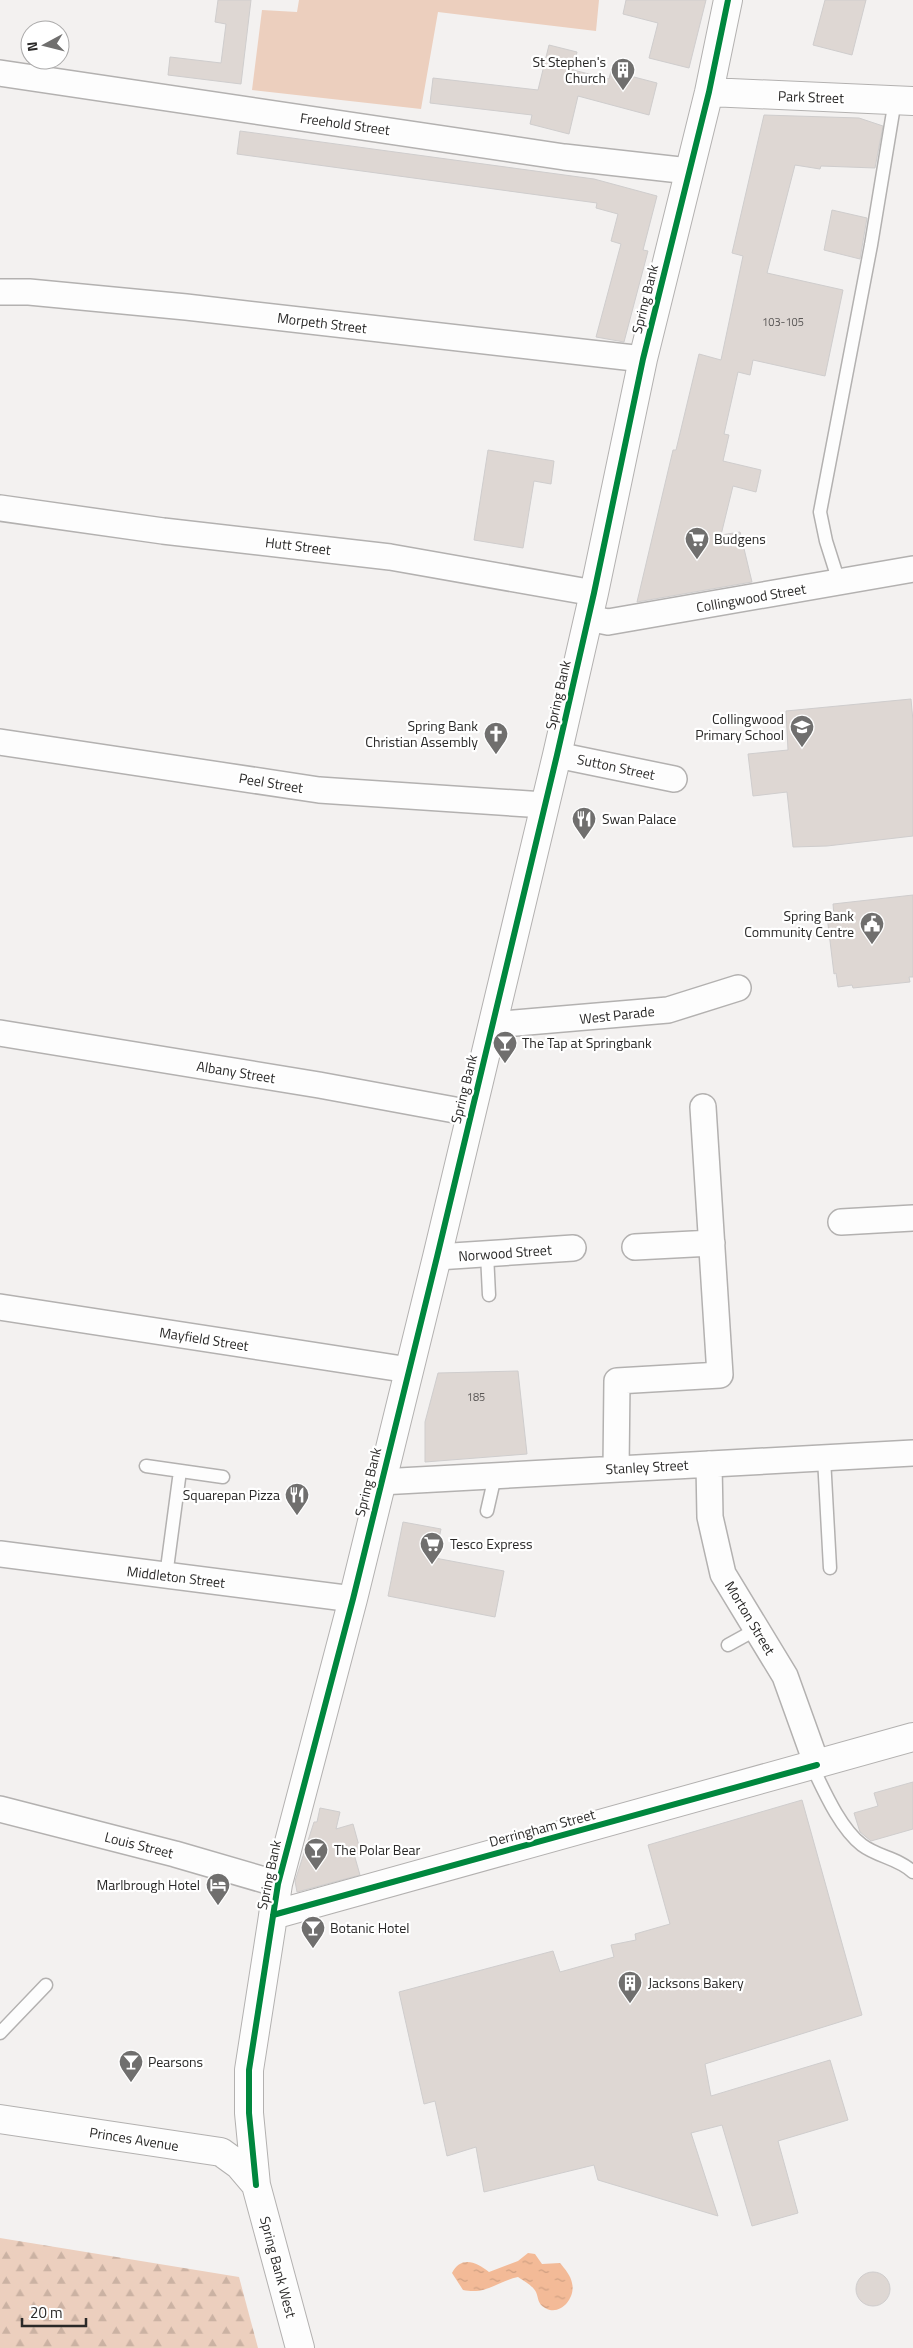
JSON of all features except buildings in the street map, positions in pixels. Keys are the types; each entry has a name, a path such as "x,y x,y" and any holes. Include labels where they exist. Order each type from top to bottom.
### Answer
{"street":[{"name":"Spring Bank","path":"256,2185 249,2113 249,2070 278,1884 353,1599 380,1482 437,1257 557,754 591,606 643,359 709,92 728,0"},
{"name":"Freehold Street","path":"0,73 564,157 690,171"},
{"name":"Park Street","path":"709,92 904,100"},
{"name":"Morpeth Street","path":"0,292 29,292 186,307 643,359"},
{"name":"Hutt Street","path":"0,508 163,531 390,557 436,565 591,606"},
{"name":"Collingwood Street","path":"591,606 608,622 913,569"},
{"name":"Peel Street","path":"0,742 318,790 544,805"},
{"name":"Sutton Street","path":"557,754 674,779"},
{"name":"West Parade","path":"492,1025 668,1010 738,988"},
{"name":"Albany Street","path":"0,1033 319,1085 470,1113"},
{"path":"616,1469 617,1381 720,1375 703,1107"},
{"path":"841,1222 913,1218"},
{"path":"635,1247 712,1243"},
{"name":"Norwood Street","path":"437,1257 573,1248"},
{"name":"Mayfield Street","path":"0,1308 409,1370"},
{"name":"Stanley Street","path":"380,1482 913,1453"},
{"name":"Morton Street","path":"708,1464 710,1517 724,1574 785,1676 814,1766"},
{"name":"Middleton Street","path":"0,1554 353,1599"},
{"name":"Derringham Street","path":"273,1915 913,1737"},
{"name":"Louis Street","path":"0,1809 175,1854 278,1884"},
{"name":"Spring Bank","path":"221,2152 237,2144 242,2136 249,2113"},
{"name":"Princes Avenue","path":"0,2119 221,2152 239,2165 256,2185"},
{"name":"Spring Bank West","path":"256,2185 300,2348"}],"lane":[{"path":"839,582 823,533 820,512 871,244 904,100"},
{"path":"488,1254 489,1296"},
{"path":"824,1458 830,1568"},
{"path":"146,1466 224,1477"},
{"path":"166,1576 180,1470"},
{"path":"487,1511 495,1476"},
{"path":"728,1646 757,1629"},
{"path":"814,1766 836,1812 858,1841 864,1846 901,1862 913,1872"},
{"path":"0,2033 46,1985"}],"green space":[{"path":"299,0 599,0 596,31 438,12 421,109 252,90 262,10 297,12"},
{"path":"0,2238 239,2277 258,2348 0,2348"}],"water":[{"path":"528,2253 535,2254 542,2264 560,2263 569,2275 573,2289 572,2294 561,2308 551,2310 542,2306 539,2303 536,2292 528,2283 518,2277 485,2289 471,2291 463,2290 452,2273 456,2267 464,2262 479,2265 489,2272 518,2261"}],"cycle path":[{"path":"256,2185 249,2113 249,2070 278,1884 353,1599 557,755 594,593 643,359 709,92 728,0"},
{"path":"273,1915 817,1765"}],"place":[{"name":"St Stephen's Church","path":"623,91"},
{"name":"Budgens","path":"697,560"},
{"name":"Collingwood Primary School","path":"802,748"},
{"name":"Spring Bank Christian Assembly","path":"496,755"},
{"name":"Swan Palace","path":"584,840"},
{"name":"Spring Bank Community Centre","path":"872,945"},
{"name":"The Tap at Springbank","path":"505,1064"},
{"name":"Squarepan Pizza","path":"297,1516"},
{"name":"Tesco Express","path":"432,1565"},
{"name":"The Polar Bear","path":"316,1871"},
{"name":"Marlbrough Hotel","path":"218,1906"},
{"name":"Botanic Hotel","path":"313,1949"},
{"name":"Jacksons Bakery","path":"630,2004"},
{"name":"Pearsons","path":"131,2083"}]}
